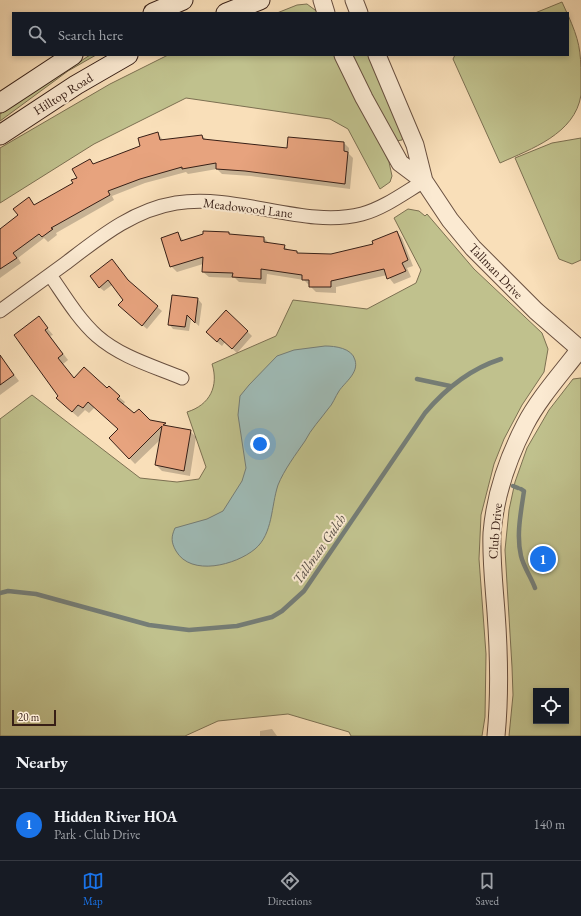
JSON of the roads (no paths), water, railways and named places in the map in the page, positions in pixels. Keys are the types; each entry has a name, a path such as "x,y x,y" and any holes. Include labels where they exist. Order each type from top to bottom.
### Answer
{"main road":[{"path":"155,12 183,0"},
{"path":"229,12 260,0"},
{"name":"Hilltop Road","path":"0,103 71,56"},
{"name":"Hilltop Road","path":"0,135 76,85 126,56"}],"street":[{"path":"322,0 326,12"},
{"path":"354,0 359,12"},
{"name":"Tallman Drive","path":"343,56 369,108 400,163 424,182 446,215 473,248 536,311 580,350"},
{"name":"Tallman Drive","path":"377,56 415,145 424,182"},
{"name":"Meadowood Lane","path":"0,311 112,228 135,215 156,208 184,202 214,201 315,216 352,216 383,206 424,182"},
{"path":"50,275 96,335 117,351 182,378"},
{"name":"Club Drive","path":"496,736 499,699 498,646 492,531 499,494 511,454 525,424 536,406 580,350"}],"water":[{"path":"333,346 347,350 355,360 355,369 331,405 310,432 283,474 278,485 271,519 261,543 247,555 226,564 203,566 192,564 183,559 176,551 172,542 175,528 207,519 223,511 242,481 246,468 238,415 240,396 277,356 294,350"}],"waterway":[{"name":"Tallman Gulch","path":"0,593 8,591 36,594 149,625 189,630 237,626 272,617 282,611 304,591 425,413 441,395 459,380 479,368 501,359"},
{"path":"417,379 450,386"},
{"path":"513,486 518,488"},
{"path":"521,489 524,491 519,540 521,556 535,588"}],"place":[{"name":"Hidden River HOA","path":"543,559"}]}
